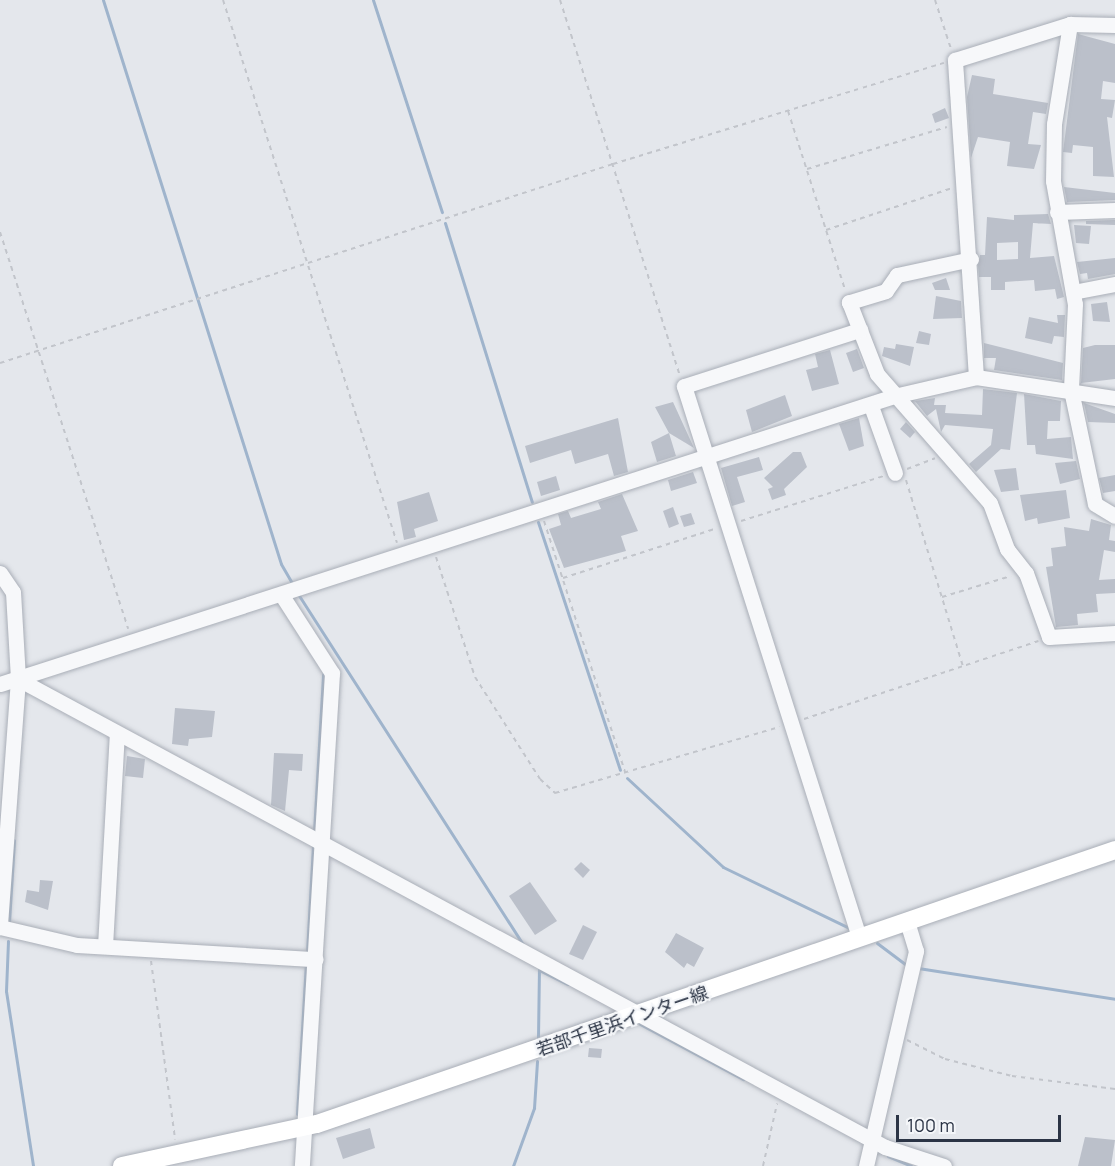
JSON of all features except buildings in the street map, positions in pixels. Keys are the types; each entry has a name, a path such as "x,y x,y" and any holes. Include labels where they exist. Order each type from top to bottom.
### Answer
{"main road":[{"name":"若部千里浜インター線","path":"122,1166 177,1157 304,1128 1115,850"}],"street":[{"path":"1070,24 1054,124 1057,212 1073,292 1076,336 1071,390 1095,504 1115,516"},
{"path":"976,377 971,259 956,124 955,60 1070,24 1115,25"},
{"path":"1057,212 1115,210"},
{"path":"971,259 897,275 886,291 849,302 877,374 990,503 1007,549 1025,571 1049,637 1115,633"},
{"path":"1073,292 1115,284"},
{"path":"859,937 684,386 861,330"},
{"path":"0,684 431,544 871,406 894,396 976,377 1115,398"},
{"path":"871,406 895,473"},
{"path":"0,573 13,592 18,679 3,848 0,927 105,946 316,959"},
{"path":"290,591 332,673 302,1166"},
{"path":"18,679 872,1140 944,1166"},
{"path":"105,946 117,734"},
{"path":"866,1166 916,951 907,922"}],"path":[{"path":"223,0 400,555"},
{"path":"560,0 684,386"},
{"path":"0,363 613,164 955,60 935,0"},
{"path":"788,111 849,302"},
{"path":"807,169 956,124"},
{"path":"826,230 963,185"},
{"path":"0,232 132,640"},
{"path":"946,454 903,471 963,666"},
{"path":"563,578 895,473"},
{"path":"540,510 625,772"},
{"path":"431,544 475,677 540,779 555,793 791,724 1049,637"},
{"path":"942,597 1025,571"},
{"path":"150,949 177,1157"},
{"path":"897,1034 968,1065 1115,1089"},
{"path":"763,1166 777,1102"}],"waterway":[{"path":"103,0 281,564 293,585"},
{"path":"373,0 442,212"},
{"path":"445,223 532,502"},
{"path":"538,522 620,770"},
{"path":"298,594 523,944"},
{"path":"314,832 323,674"},
{"path":"627,778 723,867 849,928"},
{"path":"9,922 14,840"},
{"path":"307,953 313,846"},
{"path":"8,941 6,991 33,1166"},
{"path":"877,943 905,964"},
{"path":"297,1114 306,963"},
{"path":"918,968 1115,999"},
{"path":"538,1038 539,970 568,984"},
{"path":"640,1024 743,1079"},
{"path":"513,1166 534,1108 537,1061"},
{"path":"888,1156 911,1166"}]}
